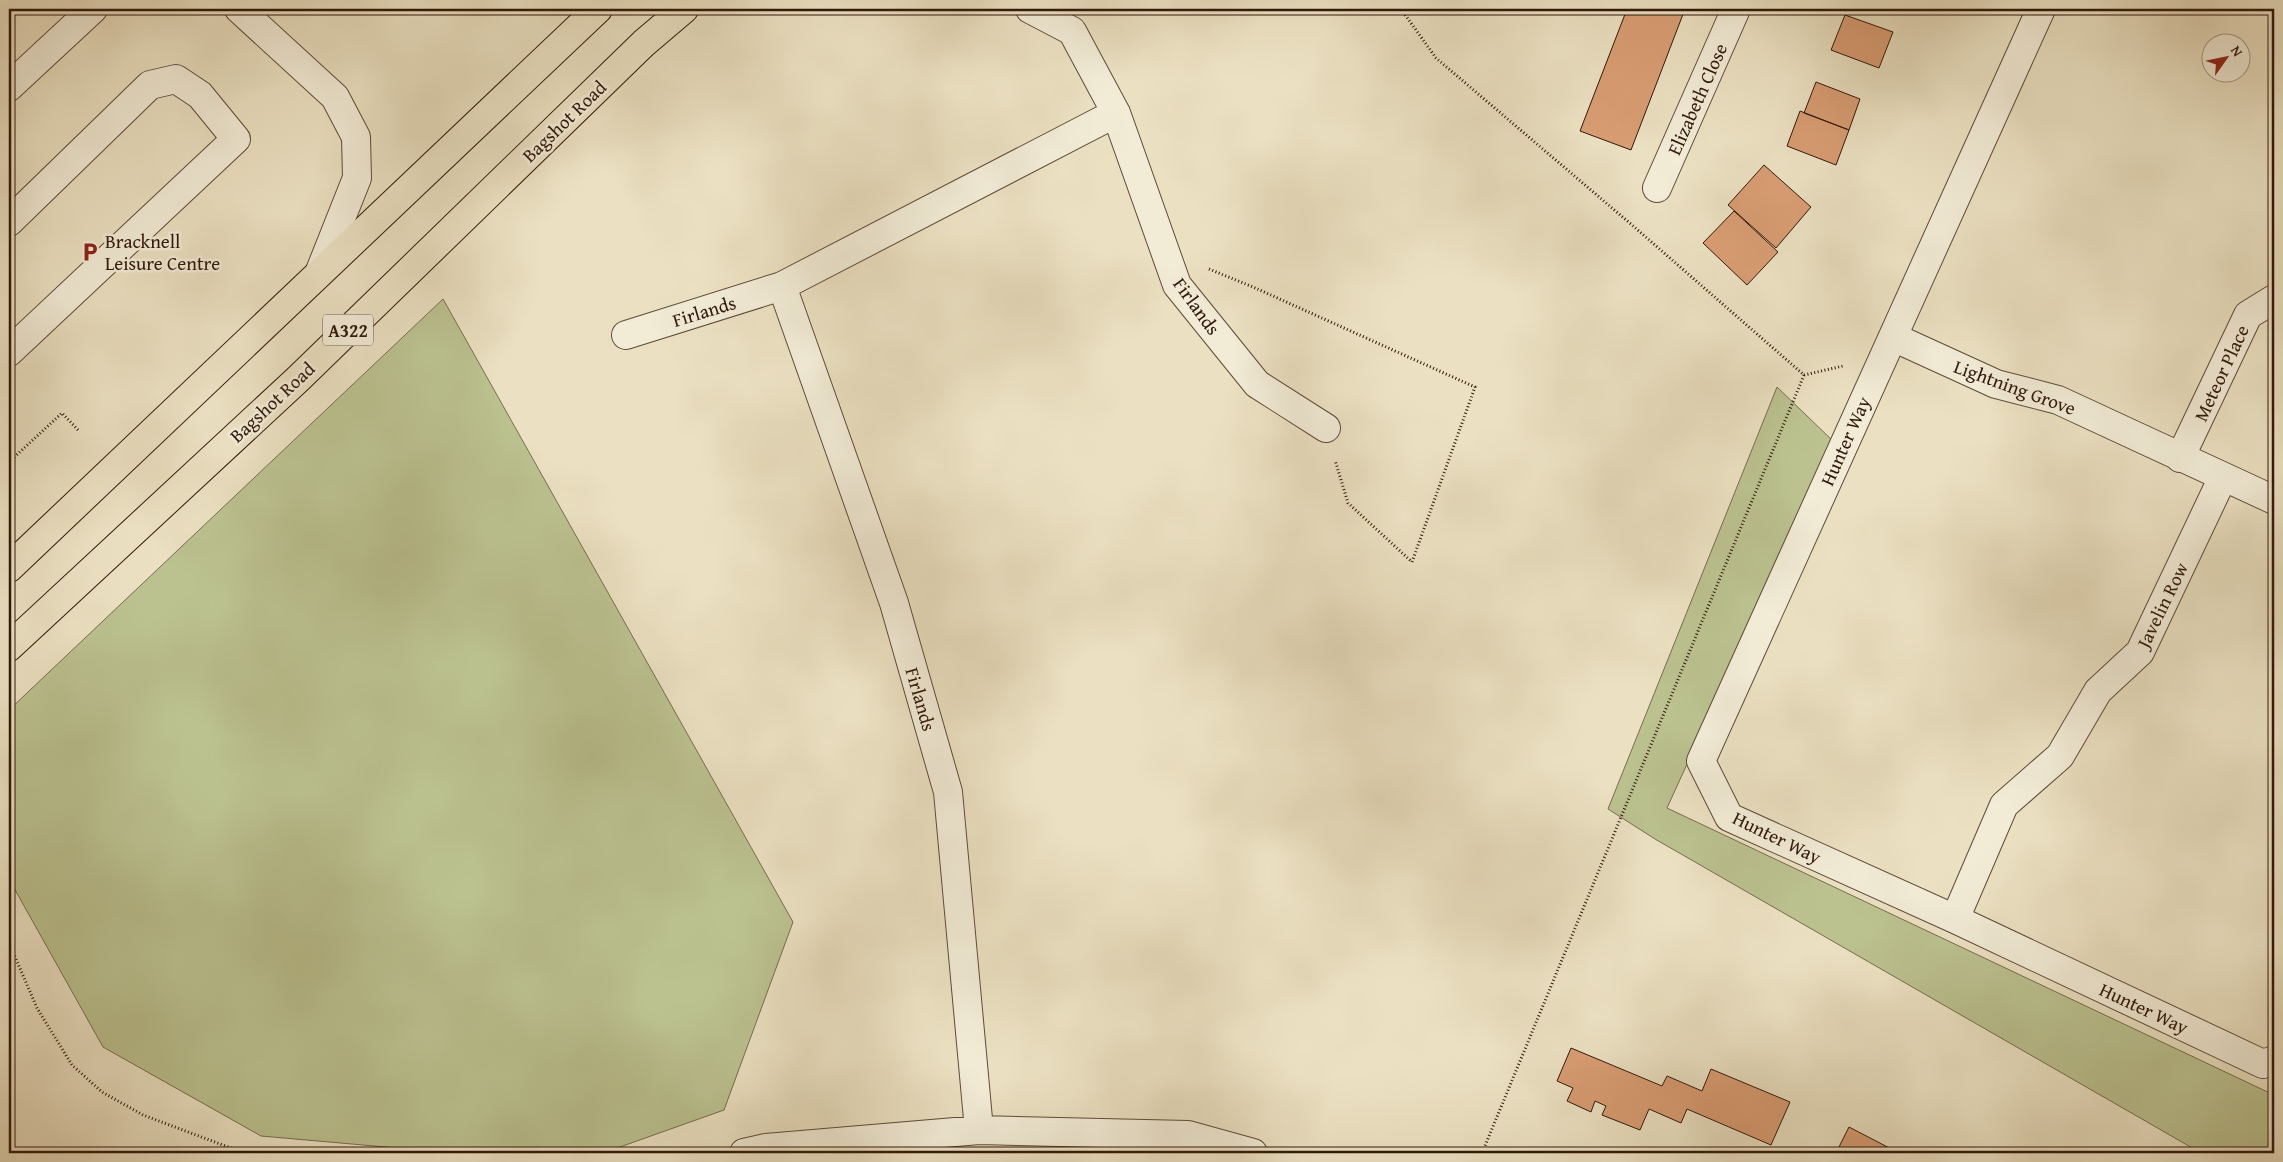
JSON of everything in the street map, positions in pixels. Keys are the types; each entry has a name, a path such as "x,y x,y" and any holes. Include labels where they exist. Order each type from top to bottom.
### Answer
{"highway":[{"path":"9,568 320,270 598,9"},
{"name":"Bagshot Road","path":"9,647 298,379 644,43 684,9"}],"street":[{"path":"9,87 93,9"},
{"path":"239,9 335,97 356,138 357,178 320,270"},
{"name":"Firlands","path":"1030,9 1072,31 1116,114 1177,286 1258,384 1326,428"},
{"name":"Elizabeth Close","path":"1658,188 1736,9"},
{"path":"1893,337 2041,9"},
{"path":"9,222 150,85 176,79 200,95 236,140 9,352"},
{"name":"Firlands","path":"626,335 782,286 1116,114"},
{"name":"Firlands","path":"782,286 894,602 948,792 979,1130"},
{"name":"Meteor Place","path":"2180,458 2248,315 2274,299"},
{"name":"Lightning Grove","path":"1893,337 1996,384 2058,400 2274,500"},
{"name":"Hunter Way","path":"1893,337 1702,761 1729,817 2263,1064 2274,1060"},
{"name":"Javelin Row","path":"1955,920 2004,805 2060,756 2098,691 2140,652 2223,477"},
{"path":"758,1151 979,1130 1188,1136 1252,1153"}],"path":[{"path":"1401,9 1436,58 1804,375 1482,1153"},
{"path":"1177,286 1205,268 1253,287 1475,387 1412,562 1348,503 1326,428"},
{"path":"9,462 62,413 79,431"},
{"path":"9,943 37,1008 72,1065 102,1092 143,1115 244,1153"}],"green space":[{"path":"443,299 793,922 724,1110 603,1153 454,1153 261,1136 103,1047 9,879 9,710"},
{"path":"1777,387 1834,442 1667,808 2274,1095 2274,1153 2201,1153 1655,839 1608,809"}],"building":[{"path":"1627,9 1685,9 1631,150 1580,131"},
{"path":"1845,15 1893,32 1879,68 1831,50"},
{"path":"1816,82 1860,99 1849,130 1804,113"},
{"path":"1800,111 1849,130 1836,165 1787,146"},
{"path":"1764,165 1811,207 1776,248 1728,205"},
{"path":"1734,211 1778,252 1747,285 1703,243"},
{"path":"1571,1048 1662,1086 1667,1076 1702,1091 1711,1069 1790,1102 1771,1145 1687,1109 1681,1123 1649,1109 1640,1130 1602,1115 1606,1106 1595,1101 1591,1112 1567,1101 1573,1088 1557,1081"},
{"path":"1849,1127 1899,1153 1836,1153"}],"place":[{"name":"Bracknell Leisure Centre","path":"90,252"}]}
